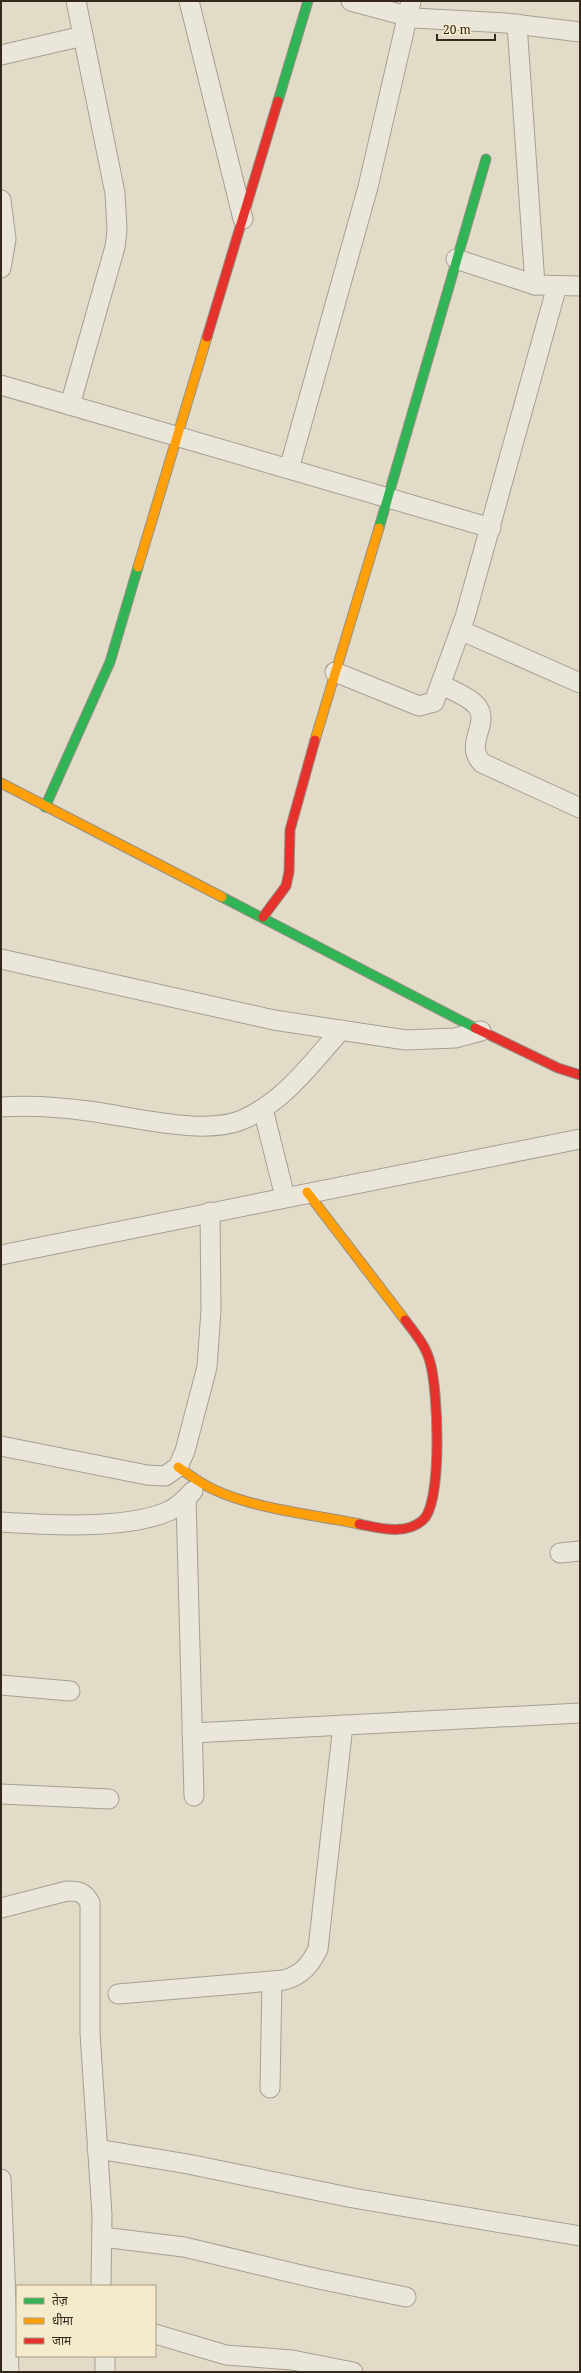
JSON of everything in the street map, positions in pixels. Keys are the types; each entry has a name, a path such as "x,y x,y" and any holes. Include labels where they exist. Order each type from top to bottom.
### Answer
{"street":[{"path":"70,405 115,247 117,230 115,193 76,1"},
{"path":"189,1 243,219"},
{"path":"46,807 110,662 179,437 308,1"},
{"path":"351,1 580,32"},
{"path":"289,469 372,174 409,9"},
{"path":"517,24 535,285"},
{"path":"1,55 83,36"},
{"path":"263,917 286,886 289,872 291,824 334,672 388,498 486,159"},
{"path":"1,200 6,239 1,268"},
{"path":"456,259 535,285 580,286"},
{"path":"334,672 419,706 434,702 442,685 491,528 557,286"},
{"path":"1,385 491,528"},
{"path":"460,630 580,683"},
{"path":"442,685 478,706 480,714 480,728 474,749 476,756 482,763 580,808"},
{"path":"1,783 482,1031 558,1068 580,1075"},
{"path":"1,959 274,1020 406,1040 455,1038 482,1031"},
{"path":"1,1107 52,1106 210,1127 243,1120 263,1109 285,1092 341,1030"},
{"path":"263,1109 285,1197"},
{"path":"1,1255 307,1192 580,1139"},
{"path":"178,1467 200,1483 218,1492 254,1503 392,1530 406,1530 427,1516 432,1505 437,1483 435,1407 428,1353 422,1341 307,1192"},
{"path":"1,1446 147,1476 165,1476 178,1467 185,1451 207,1367 211,1310 210,1212"},
{"path":"1,1522 63,1525 126,1520 169,1511 186,1499 200,1483"},
{"path":"186,1499 194,1796"},
{"path":"560,1553 580,1551"},
{"path":"1,1685 70,1691"},
{"path":"192,1733 580,1713"},
{"path":"118,1994 272,1981 296,1976 308,1965 318,1949 343,1725"},
{"path":"1,1794 109,1799"},
{"path":"1,1908 67,1891 78,1891 86,1895 90,1903 90,2033 102,2237 101,2285"},
{"path":"270,2088 272,1981"},
{"path":"97,2149 188,2164 352,2198 580,2236"},
{"path":"1,2179 10,2372"},
{"path":"102,2237 184,2247 307,2276 406,2297"},
{"path":"156,2334 226,2356 292,2360 353,2372"},
{"path":"105,2357 105,2372"}],"traffic: fast":[{"path":"278,101 308,1"},
{"path":"379,528 486,159"},
{"path":"45,807 110,662 138,567"},
{"path":"222,897 475,1028"}],"traffic: slow":[{"path":"138,567 207,337"},
{"path":"315,740 379,528"},
{"path":"1,783 222,897"},
{"path":"307,1192 405,1320"},
{"path":"178,1467 206,1486 233,1497 268,1507 359,1524"}],"traffic: jam":[{"path":"207,337 278,101"},
{"path":"263,917 286,886 289,872 290,830 315,740"},
{"path":"475,1028 558,1068 580,1075"},
{"path":"359,1524 392,1530 408,1528 416,1525 423,1520 429,1509 434,1491 437,1419 433,1376 426,1351 420,1340 405,1320"}]}
